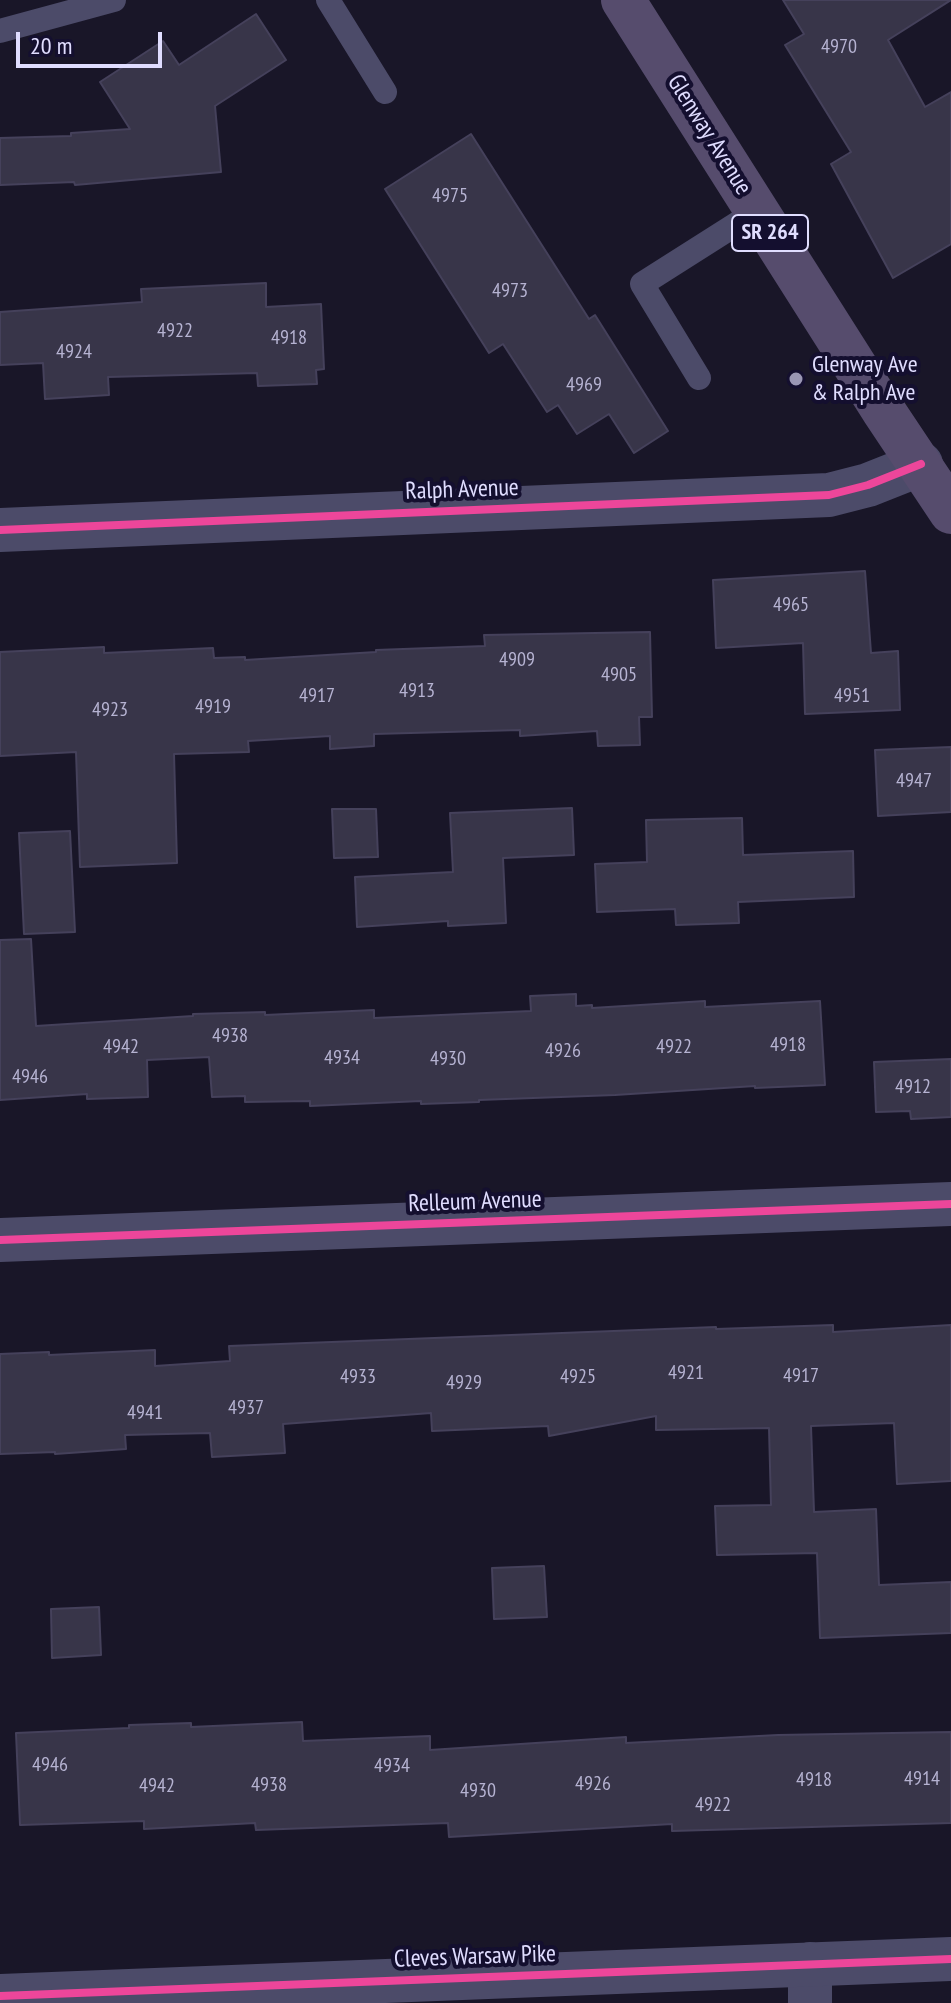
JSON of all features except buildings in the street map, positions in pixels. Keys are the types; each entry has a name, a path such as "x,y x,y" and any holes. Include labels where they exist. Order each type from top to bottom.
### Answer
{"main road":[{"name":"Glenway Avenue","path":"623,0 951,512"}],"street":[{"name":"Ralph Avenue","path":"0,530 829,495 868,485 921,464"},
{"name":"Relleum Avenue","path":"0,1240 951,1204"},
{"name":"Cleves Warsaw Pike","path":"0,1996 810,1984 951,1959"}],"lane":[{"path":"0,31 114,0"},
{"path":"328,0 385,92"},
{"path":"699,378 642,284 757,211"}],"cycle path":[{"path":"0,530 829,495 868,485 921,464"},
{"path":"0,1240 951,1204"},
{"path":"0,1996 951,1959"}],"place":[{"name":"Glenway Ave & Ralph Ave","path":"796,379"}]}
